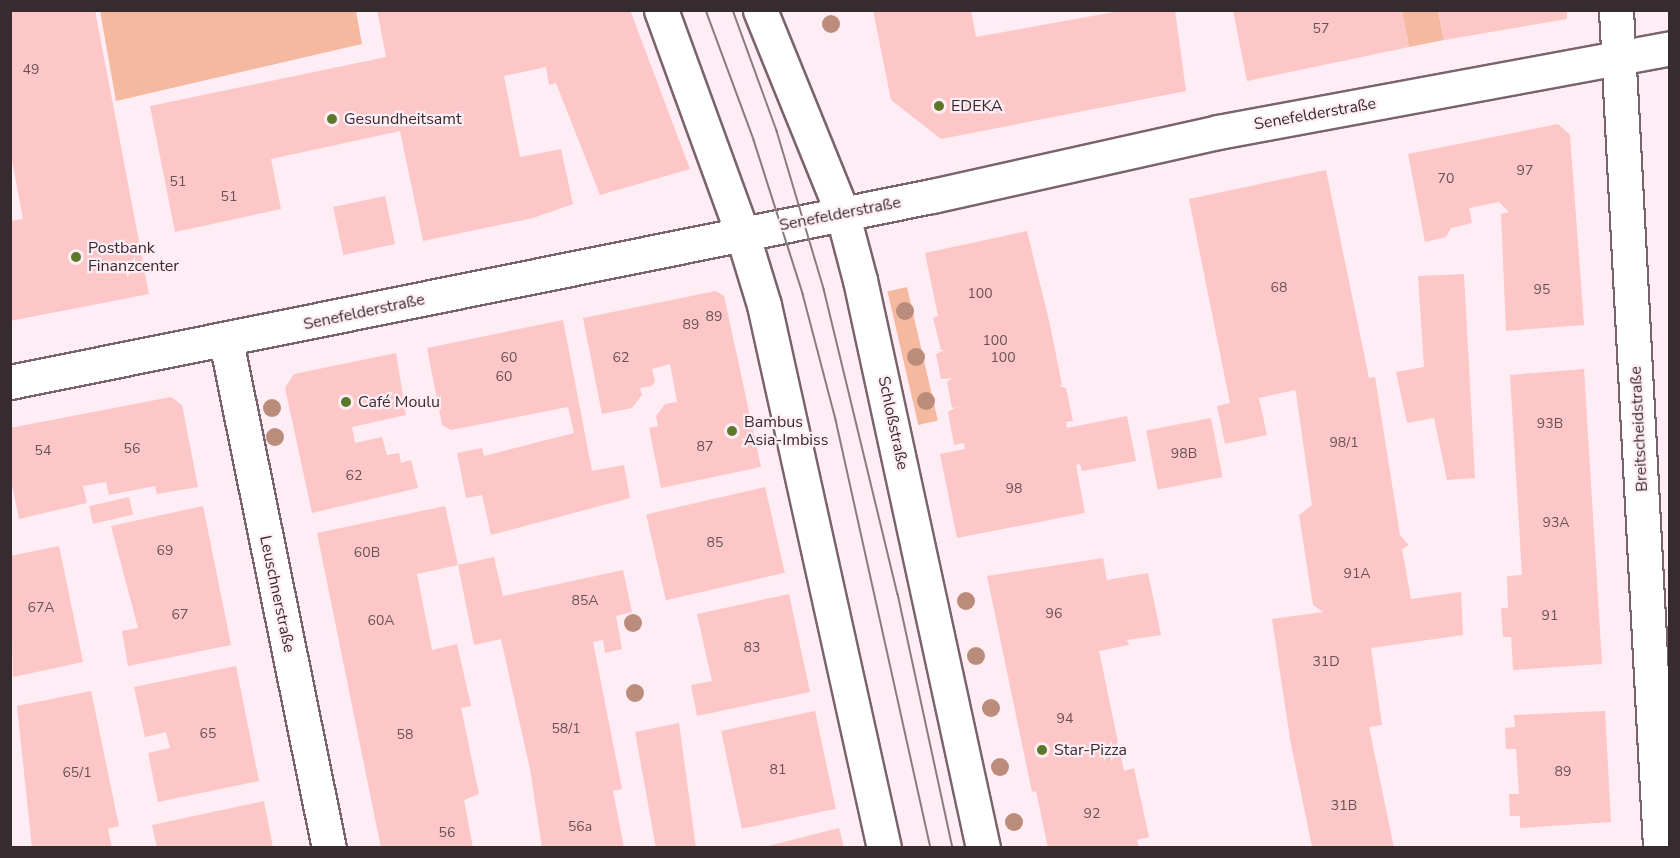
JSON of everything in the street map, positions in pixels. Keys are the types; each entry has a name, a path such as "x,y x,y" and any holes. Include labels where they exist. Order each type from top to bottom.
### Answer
{"street":[{"path":"661,10 742,233 764,304 884,848"},
{"name":"Schloßstraße","path":"760,10 842,212 896,433 983,848"},
{"name":"Breitscheidstraße","path":"1616,10 1660,848"},
{"name":"Senefelderstraße","path":"10,382 226,341 842,212 932,196 1218,132 1670,48"},
{"name":"Leuschnerstraße","path":"226,341 329,848"}],"shaded area":[{"path":"100,11 356,11 362,44 116,101"},
{"path":"1402,11 1438,11 1444,40 1409,47"},
{"path":"907,287 938,420 918,425 888,291"}],"building":[{"path":"10,10 95,10 149,294 10,321 10,221 23,219 10,150"},
{"name":"Gesundheitsamt","path":"377,10 630,10 690,169 600,195 556,83 549,85 546,67 504,76 520,157 561,149 573,204 533,218 423,241 400,131 271,159 281,209 175,232 150,106 386,57"},
{"path":"873,10 971,10 976,37 1125,10 1175,10 1186,91 941,139 891,100"},
{"path":"1233,10 1402,10 1409,47 1247,81"},
{"path":"1438,10 1567,10 1567,19 1444,40"},
{"path":"1558,124 1570,135 1584,325 1506,331 1501,214 1509,212 1499,202 1469,208 1472,223 1451,228 1446,237 1425,242 1408,154"},
{"path":"1326,170 1369,378 1375,377 1400,535 1409,545 1402,549 1411,599 1461,592 1463,635 1371,648 1382,725 1369,727 1394,848 1312,847 1290,739 1272,619 1323,612 1313,605 1299,515 1312,505 1296,393 1295,390 1259,398 1267,435 1225,444 1217,406 1230,403 1189,199"},
{"path":"385,196 395,244 343,255 333,207"},
{"path":"1027,231 1062,385 1058,386 1066,388 1073,421 1066,422 1067,428 1127,416 1136,461 1082,471 1080,464 1076,465 1085,513 957,538 940,454 965,449 964,443 954,445 948,412 957,407 952,408 947,382 952,378 941,379 936,354 945,350 941,350 933,318 938,316 925,253"},
{"path":"1464,274 1475,478 1447,480 1434,418 1407,423 1396,372 1424,367 1418,276"},
{"path":"716,291 724,296 761,467 661,488 649,428 658,426 656,416 665,404 677,402 670,364 652,369 655,381 652,386 640,388 642,395 632,408 602,414 583,318"},
{"path":"563,320 592,471 624,465 630,498 491,535 482,495 466,498 457,453 482,448 484,456 574,433 568,407 451,430 442,425 427,348"},
{"path":"396,353 406,415 352,427 355,443 382,437 387,455 399,453 401,463 411,460 418,488 312,513 285,388 294,374"},
{"path":"1584,369 1602,664 1513,670 1511,637 1503,637 1501,608 1508,608 1507,576 1522,575 1510,375"},
{"path":"171,397 182,405 198,487 157,494 155,486 109,495 106,482 83,486 87,503 19,519 10,475 10,428"},
{"path":"1211,418 1222,477 1158,489 1146,431"},
{"path":"765,487 785,573 666,600 646,514"},
{"path":"129,497 133,515 93,524 89,506"},
{"path":"203,506 231,645 128,666 122,631 138,628 111,526"},
{"path":"445,506 458,565 417,574 432,650 457,644 471,706 461,708 479,794 464,800 473,848 381,848 317,533"},
{"path":"59,546 83,662 13,677 10,556"},
{"path":"494,557 503,596 623,570 632,612 616,616 622,649 605,653 603,640 593,642 622,789 613,791 624,848 542,848 530,769 501,639 474,645 458,565"},
{"path":"1103,558 1107,580 1148,573 1161,635 1127,640 1129,645 1099,651 1124,771 1134,768 1149,837 1137,840 1139,848 1048,848 1036,791 1032,792 987,576"},
{"path":"789,594 810,692 697,716 691,685 712,681 697,614"},
{"path":"236,666 259,781 158,802 148,753 170,748 166,732 145,737 134,687"},
{"path":"91,691 119,826 108,829 112,848 32,848 17,706"},
{"path":"815,711 836,809 742,829 721,731"},
{"path":"1605,711 1611,822 1520,828 1520,816 1510,816 1509,794 1519,794 1516,749 1506,749 1505,728 1515,727 1514,715"},
{"path":"679,723 696,848 656,848 635,732"},
{"path":"264,801 273,848 157,848 152,825"},
{"path":"839,828 844,848 764,848 764,847"}],"tram line":[{"path":"706,10 754,140 803,294 836,420 931,848"},
{"path":"733,10 777,131 824,289 898,594 953,848"}],"place":[{"name":"EDEKA","path":"939,106"},
{"name":"Gesundheitsamt","path":"332,119"},
{"name":"Postbank Finanzcenter","path":"76,257"},
{"name":"Café Moulu","path":"346,402"},
{"name":"Bambus Asia-Imbiss","path":"732,431"},
{"name":"Star-Pizza","path":"1042,750"}]}
